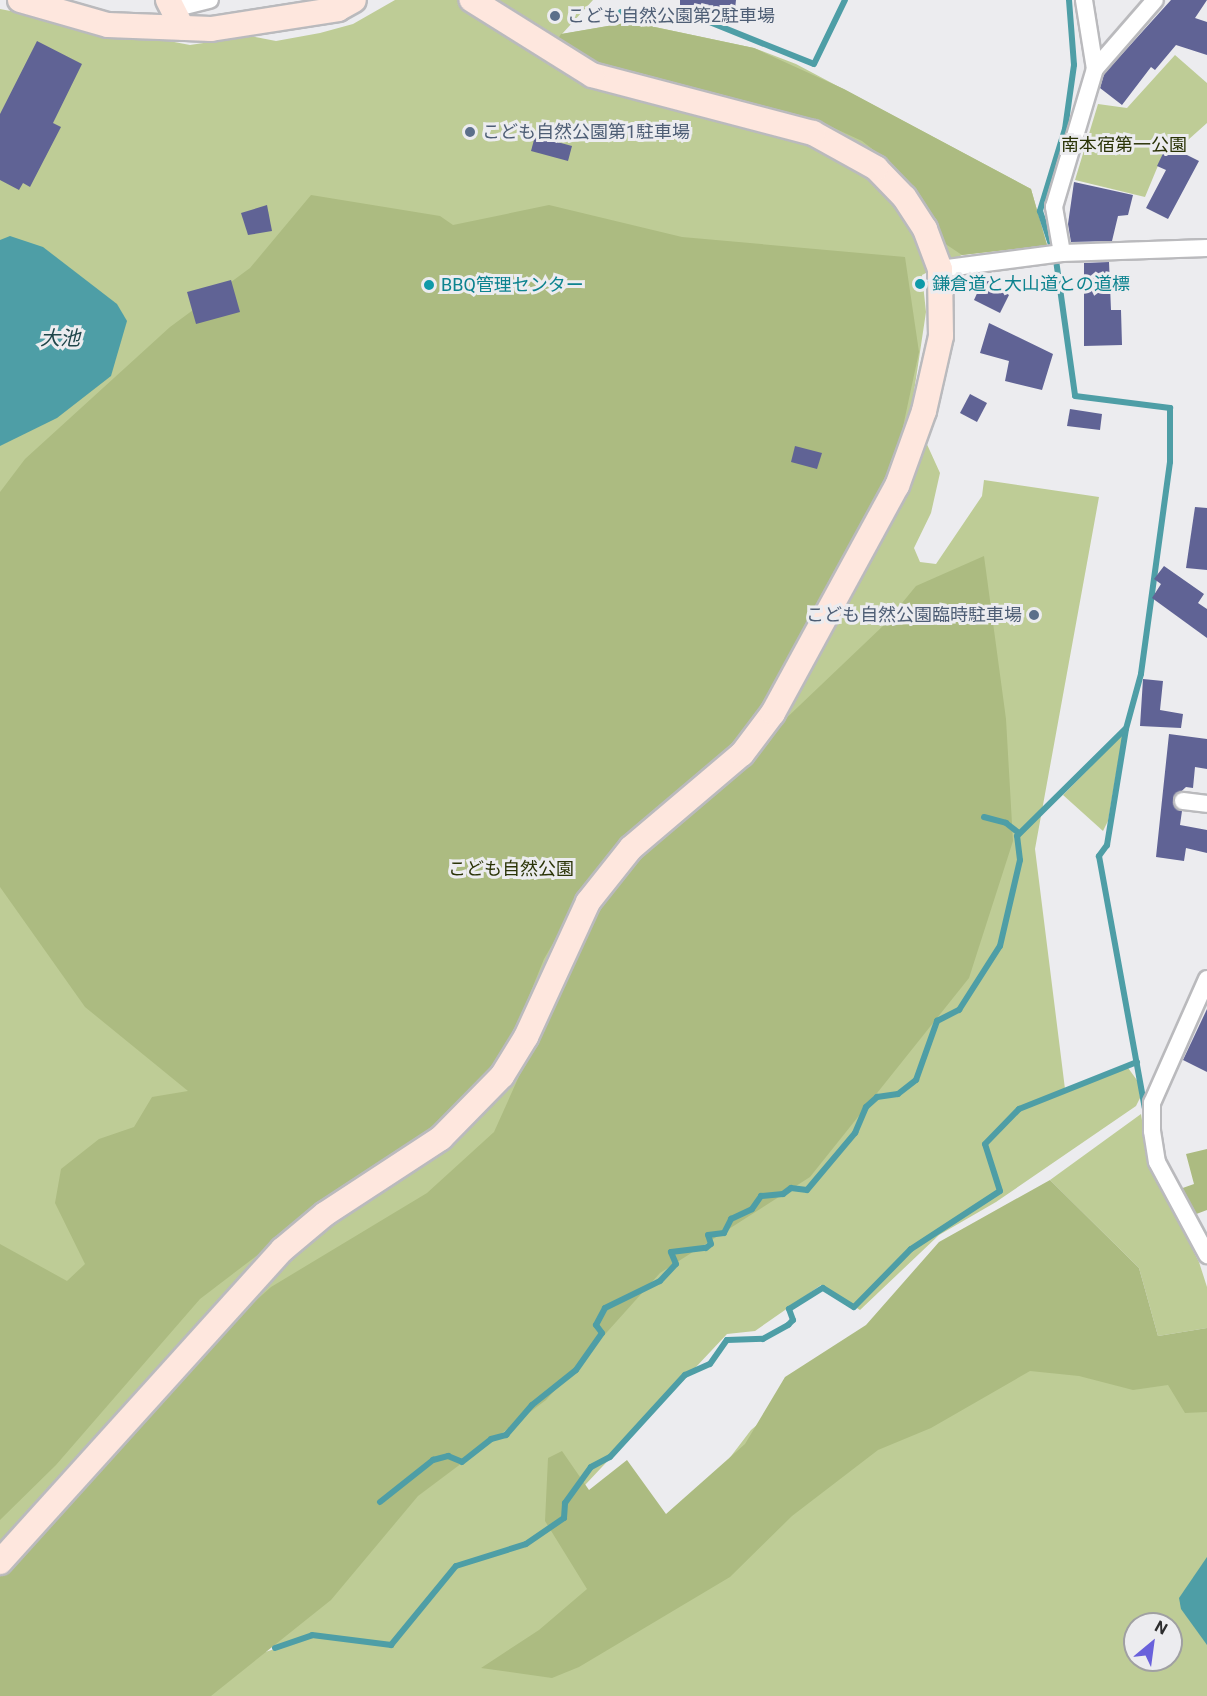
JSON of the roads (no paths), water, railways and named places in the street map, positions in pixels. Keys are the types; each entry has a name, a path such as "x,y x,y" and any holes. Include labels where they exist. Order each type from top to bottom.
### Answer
{"street":[{"path":"20,0 108,25 174,12 210,0"},
{"path":"174,12 243,27 338,9 354,0"},
{"path":"0,1562 282,1250 326,1214 441,1138 482,1101 526,1037 574,925 617,864 742,754 773,713 901,476 933,375 942,317 939,269 925,229 904,197 876,168 845,147 813,133 592,75 472,0"},
{"path":"1084,0 1095,69"},
{"path":"1055,254 1054,207 1095,69 1155,0"},
{"path":"939,269 1055,254 1207,248"},
{"path":"1183,801 1207,804"},
{"path":"1207,979 1152,1103 1152,1131 1166,1183 1207,1256"}],"water":[{"name":"大池","path":"10,236 43,247 117,304 127,321 111,376 57,418 0,446 0,240"},
{"path":"1207,1557 1207,1645 1181,1609 1179,1598"}],"waterway":[{"path":"621,12 707,21 814,64 845,0"},
{"path":"1069,0 1074,65 1065,129 1040,211 1056,260 1075,396 1170,408 1170,462 1141,674 1126,729 1107,845 1099,856 1145,1108"},
{"path":"380,1502 433,1460 448,1456 462,1462 491,1439 506,1435 532,1405 576,1370 602,1333 596,1325 605,1308 660,1281 676,1264 671,1252 706,1248 711,1244 708,1235 724,1233 731,1219 752,1209 761,1196 783,1194 791,1188 807,1190 855,1133 866,1107 877,1097 898,1094 916,1080 937,1021 959,1010 1000,946 1020,860 1017,836 1125,729"},
{"path":"984,817 1006,823 1019,833"},
{"path":"275,1648 312,1635 391,1645 456,1566 526,1544 564,1518 565,1503 591,1467 610,1457 685,1375 710,1364 727,1340 763,1339 793,1320 789,1309 823,1288 854,1307 911,1249 1000,1191 985,1144 1019,1109 1137,1062"}],"place":[{"name":"こども自然公園第2駐車場","path":"555,16"},
{"name":"こども自然公園第1駐車場","path":"470,132"},
{"name":"鎌倉道と大山道との道標","path":"920,284"},
{"name":"BBQ管理センター","path":"429,285"},
{"name":"こども自然公園臨時駐車場","path":"1034,615"}],"park label":[{"name":"南本宿第一公園","path":"1124,145"},
{"name":"こども自然公園","path":"511,869"}]}
